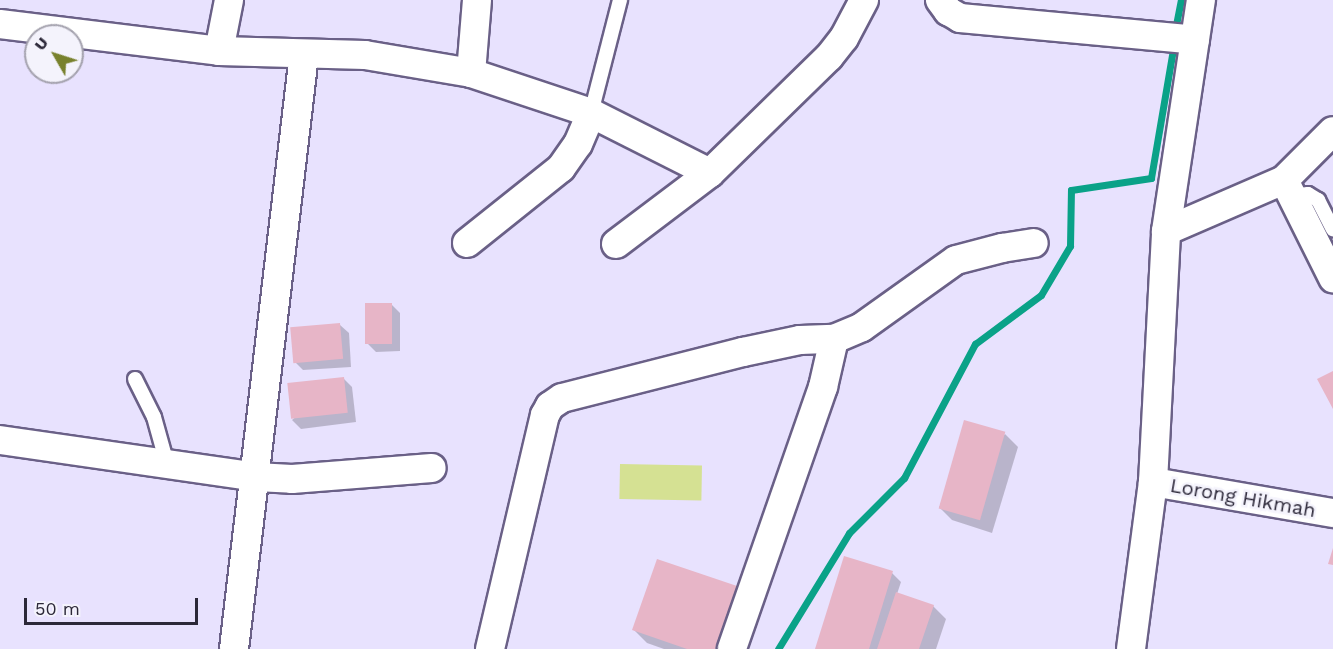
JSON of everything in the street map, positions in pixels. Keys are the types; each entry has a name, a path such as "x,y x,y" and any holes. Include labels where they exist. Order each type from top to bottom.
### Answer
{"street":[{"path":"219,51 229,0"},
{"path":"471,73 477,0"},
{"path":"616,244 710,173 829,57 844,38 864,0"},
{"path":"940,0 948,11 960,18 1195,40"},
{"path":"1131,649 1152,482 1166,231 1201,0"},
{"path":"0,24 219,51 365,56 471,73 591,113 710,173"},
{"path":"234,649 304,55"},
{"path":"467,243 561,168 578,144 591,113"},
{"path":"1166,231 1288,188 1333,131"},
{"path":"1288,188 1333,278"},
{"path":"490,649 545,415 550,406 562,398 742,352 800,340 834,339 862,327 956,260 1002,248 1034,243"},
{"path":"732,649 823,387 834,339"},
{"path":"0,440 256,477 292,479 432,468"},
{"name":"Lorong Hikmah","path":"1152,482 1333,513"}],"lane":[{"path":"591,113 620,0"},
{"path":"1288,188 1308,194 1318,200 1333,229"},
{"path":"135,379 154,417 167,464"}],"green space":[{"path":"620,464 702,465 701,500 619,499"}],"building":[{"path":"365,303 392,303 392,344 365,344"},
{"path":"340,323 343,359 293,363 290,327"},
{"path":"1333,371 1333,409 1317,379"},
{"path":"344,377 348,413 291,419 287,383"},
{"path":"964,420 1005,432 980,520 939,508"},
{"path":"1333,548 1333,565 1328,564"},
{"path":"844,556 893,571 869,649 815,649"},
{"path":"657,559 737,586 715,649 687,649 632,630"},
{"path":"896,592 934,605 919,649 877,649"}],"waterway":[{"path":"1176,25 1181,0"},
{"path":"778,649 849,533 904,478 975,344 1041,295 1070,246 1071,190 1151,178 1174,44"}]}
